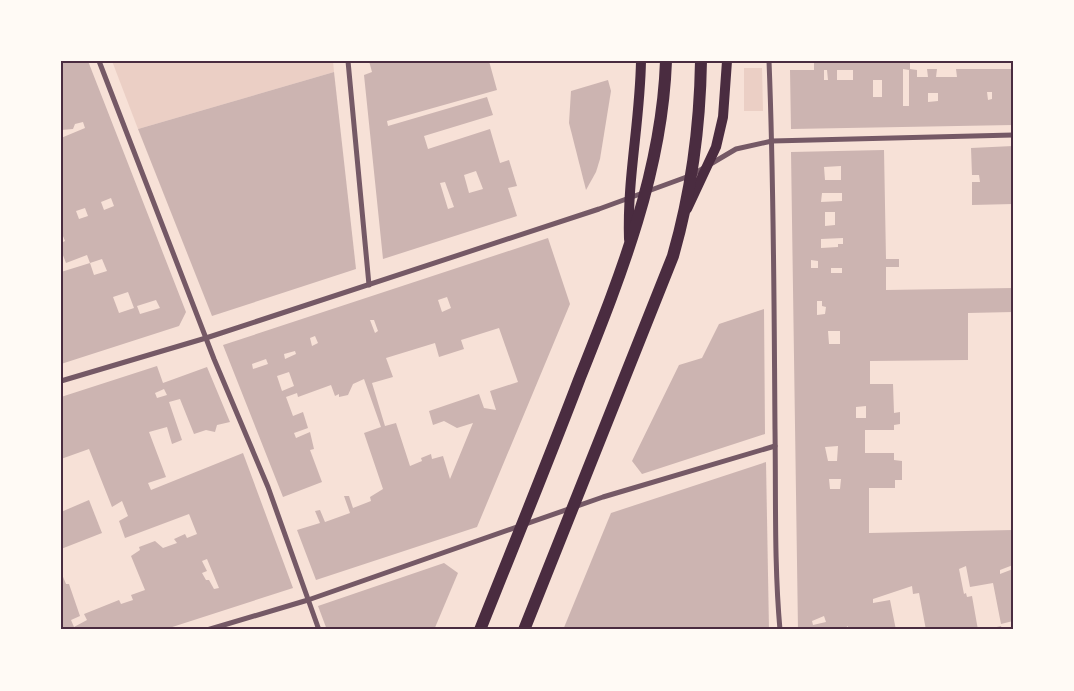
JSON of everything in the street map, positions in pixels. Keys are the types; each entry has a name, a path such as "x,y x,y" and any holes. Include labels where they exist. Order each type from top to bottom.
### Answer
{"main road":[{"path":"629,242 628,200 638,120 641,61"},
{"path":"480,630 612,299 646,193 656,152 665,90 666,61"},
{"path":"524,630 673,256 685,214 692,175 701,61"},
{"path":"685,214 710,163 723,117 727,61"}],"street":[{"path":"99,61 206,338 268,487 319,630"},
{"path":"348,61 368,285"},
{"path":"768,61 772,141 774,522 780,630"},
{"path":"61,381 206,338 628,200 692,175 736,149 772,141 1013,136"},
{"path":"207,630 308,600 603,497 775,446"}],"shaded area":[{"path":"112,61 333,61 334,72 138,129"},
{"path":"744,68 762,68 763,111 744,111"}],"building":[{"path":"61,61 88,61 186,312 179,326 61,364 61,272 90,263 87,255 66,263 61,250 61,243 65,241 61,231 61,138 85,128 83,122 75,124 73,129 61,130","holes":["111,198 114,206 104,210 101,202","85,208 88,216 79,219 76,211","102,259 107,271 94,275 90,263","128,292 134,308 119,313 113,297","156,300 160,308 140,314 137,306"]},
{"path":"369,61 489,61 497,90 387,121 388,126 487,97 493,115 424,136 428,149 490,129 500,163 509,160 517,186 508,188 517,216 383,259 364,75 372,72","holes":["476,171 483,189 469,193 464,175","445,182 454,207 448,209 440,183"]},
{"path":"814,61 910,61 910,69 917,70 917,77 928,77 927,69 937,69 936,77 957,77 956,69 1013,69 1013,125 791,129 790,70 814,70","holes":["903,69 909,70 909,106 903,106","824,70 827,70 828,80 824,80","837,70 853,70 853,80 837,80","873,80 882,80 882,97 873,97","987,92 992,92 992,99 988,100","928,93 938,93 938,101 928,102"]},
{"path":"334,72 356,269 212,316 138,129"},
{"path":"608,80 611,91 600,159 596,172 586,190 569,123 571,91"},
{"path":"1013,146 1013,204 972,205 972,182 980,182 979,175 972,175 971,148"},
{"path":"884,150 886,259 899,259 899,267 886,267 886,290 1013,288 1013,312 968,313 968,360 870,361 870,384 893,384 894,413 900,412 900,424 894,425 894,430 865,430 865,453 894,453 894,460 902,461 902,480 895,480 895,488 869,488 869,533 1013,530 1013,565 1000,570 1000,574 1013,569 1013,621 1001,624 993,583 970,587 966,566 959,569 964,594 966,593 967,597 972,596 978,630 926,630 919,593 913,594 912,586 873,599 873,603 890,600 896,630 848,630 848,626 842,630 798,630 791,152","holes":["841,166 841,180 825,180 824,167","822,193 842,193 842,201 821,202","825,212 835,212 835,225 825,226","843,238 843,244 838,244 838,247 821,248 821,239","811,260 818,261 818,268 811,268","831,268 842,268 842,273 831,273","817,301 822,301 822,306 826,307 825,314 817,315","828,331 840,331 840,344 829,344","866,406 866,418 856,418 856,407","838,446 837,461 828,461 825,447","829,479 841,479 840,489 830,489","824,616 826,622 813,625 812,621"]},
{"path":"548,238 570,304 477,527 316,580 297,530 320,523 315,511 320,510 325,522 350,513 344,496 349,496 353,508 371,501 370,497 383,489 364,433 381,427 364,379 353,384 348,395 339,397 339,394 335,396 331,385 298,397 297,393 286,397 293,416 303,412 308,428 294,433 296,438 310,432 314,449 310,450 322,482 283,497 223,345","holes":["447,297 451,308 442,312 438,300","370,320 374,320 378,331 375,333","499,328 518,382 490,391 496,410 484,408 479,394 429,411 433,425 444,421 457,428 473,423 450,479 443,456 432,459 431,454 421,458 422,461 410,466 396,423 385,426 372,383 393,377 386,358 435,343 439,357 464,349 461,340","315,336 318,343 312,346 310,338","295,351 296,354 285,359 284,354","266,359 268,364 253,369 252,364","289,372 294,386 282,391 277,376"]},
{"path":"764,309 765,434 642,474 632,461 679,365 702,358 719,324"},
{"path":"157,366 163,383 207,367 230,422 217,425 215,432 206,430 194,434 180,399 169,402 182,440 172,444 167,427 149,432 166,477 148,483 151,490 243,453 293,588 163,630 61,630 61,572 66,584 69,584 80,616 71,620 74,627 87,620 84,614 119,600 121,604 133,600 131,595 145,590 131,556 140,550 139,547 155,541 163,548 177,543 174,539 185,534 187,538 197,534 189,514 125,538 119,521 128,516 122,501 112,507 89,449 61,459 61,397","holes":["164,389 167,395 157,398 155,393","207,559 219,588 214,589 202,573 207,571 202,561"]},
{"path":"766,462 769,630 563,630 611,513"},
{"path":"89,500 102,533 61,549 61,512"},
{"path":"444,563 458,573 434,630 327,630 318,606"},
{"path":"1001,626 1002,630 988,630 988,629"}]}
